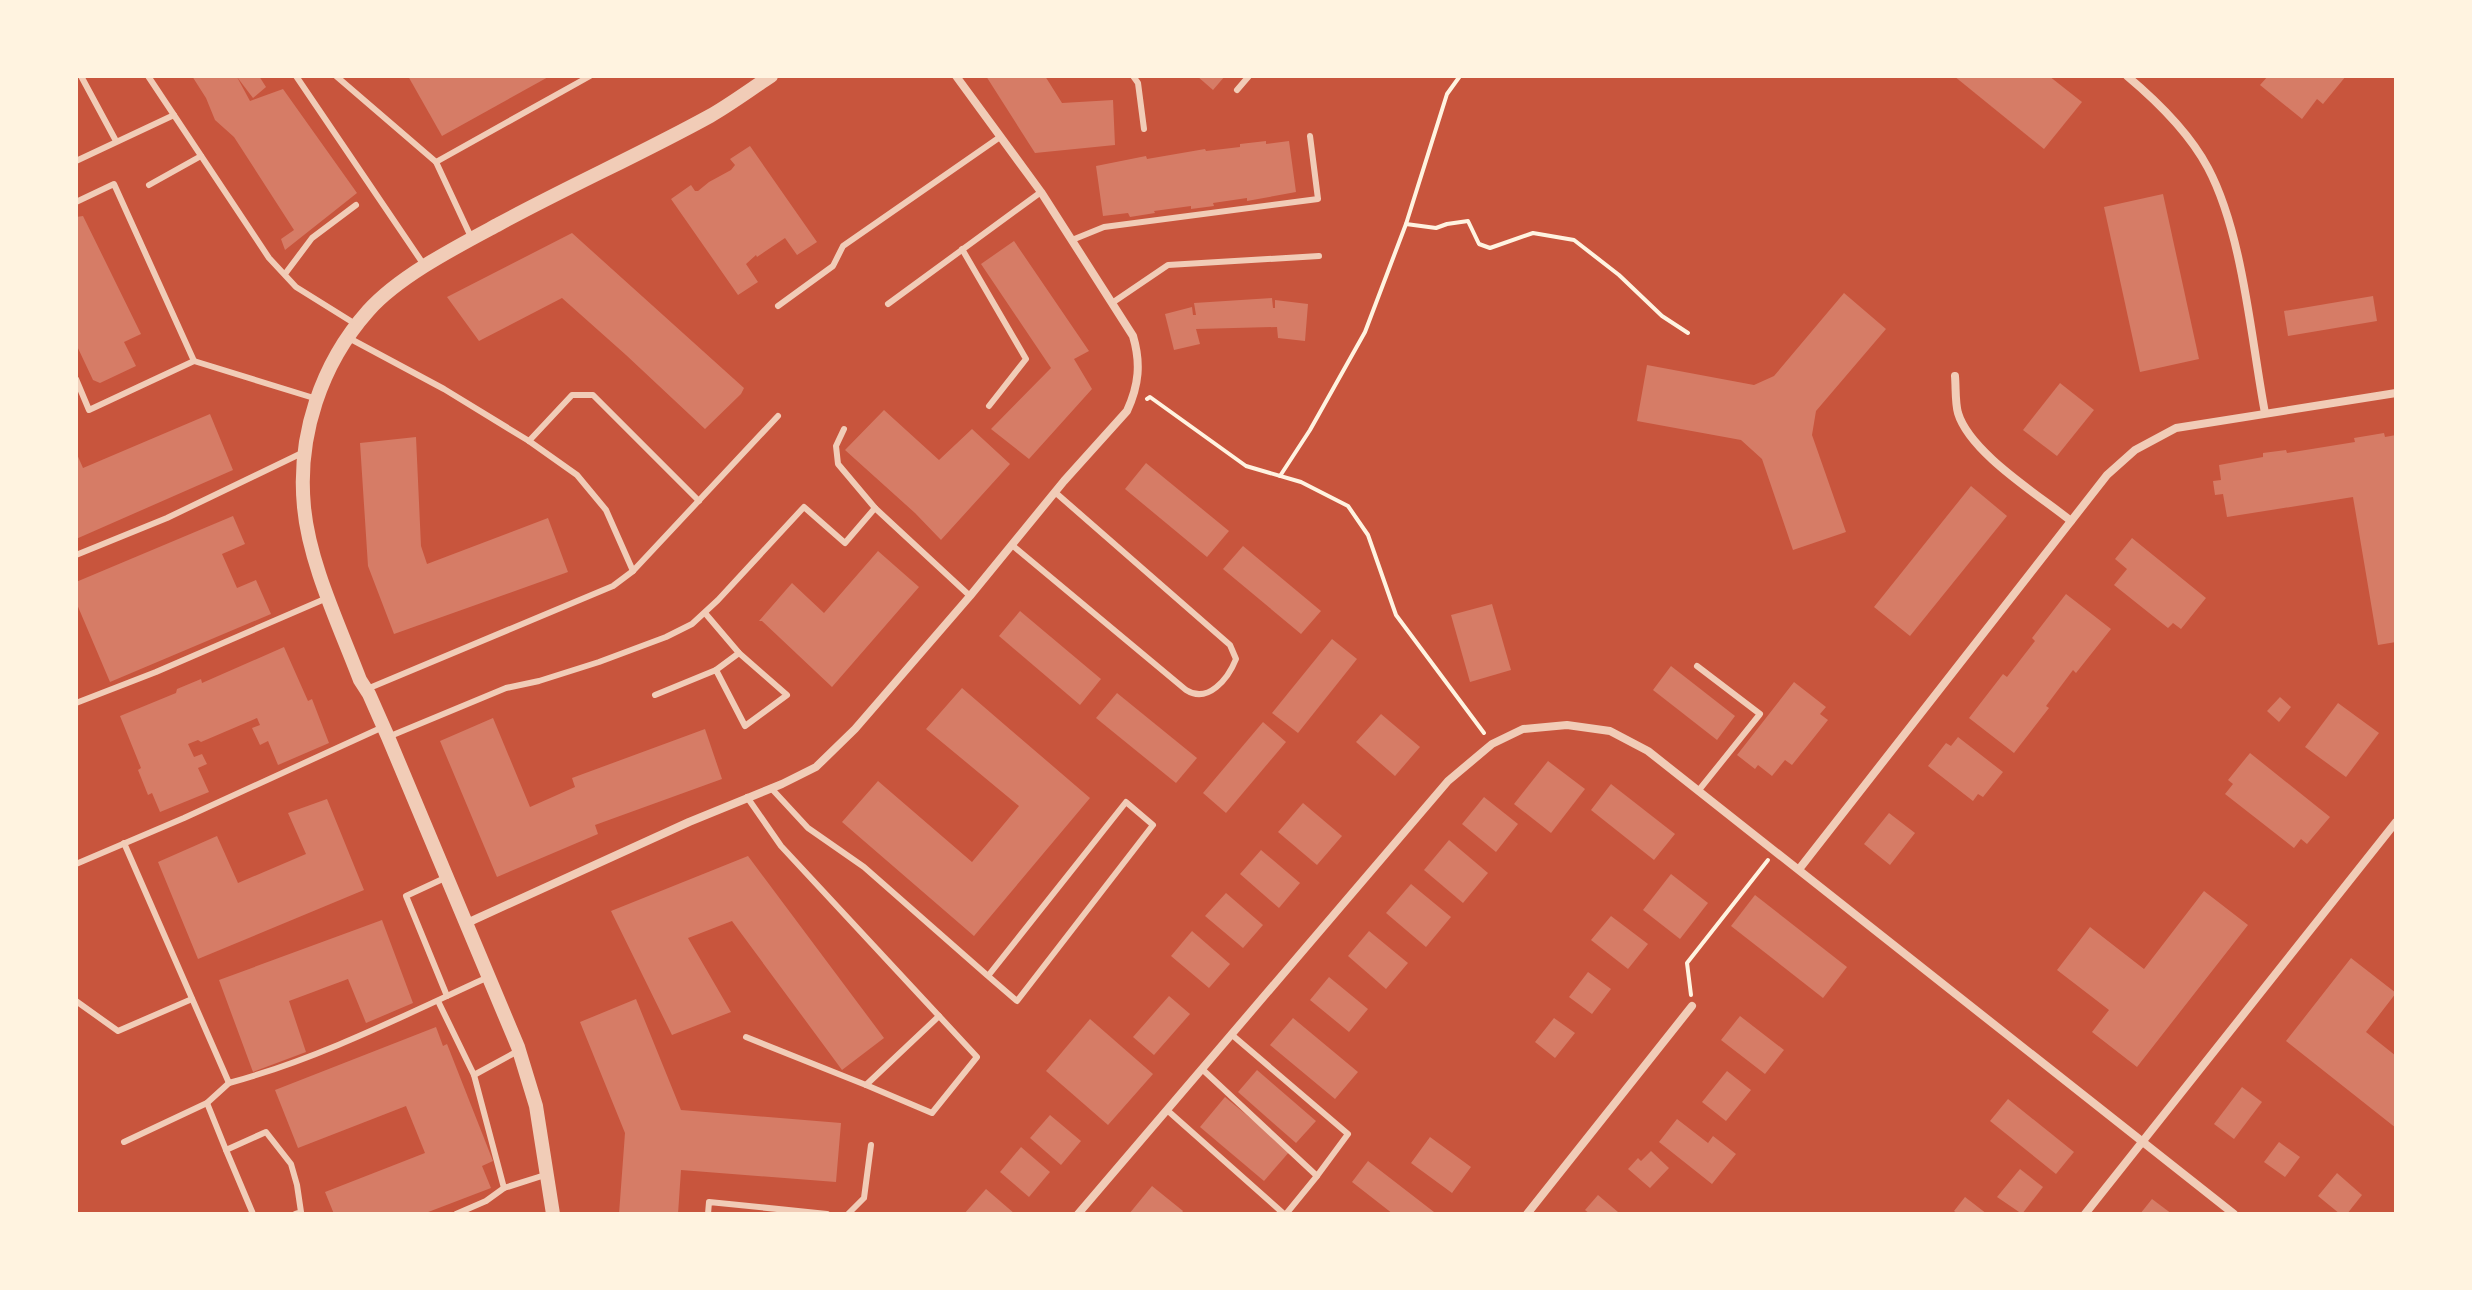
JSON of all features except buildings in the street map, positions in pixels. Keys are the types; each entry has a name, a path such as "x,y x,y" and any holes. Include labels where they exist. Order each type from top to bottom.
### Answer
{"street":[{"path":"553,1214 536,1106 519,1051 386,732 360,680 309,541 304,505 304,452 317,399 329,367 347,337 379,300 472,239 572,184 711,115 771,76"},
{"path":"467,923 816,767 855,729 1127,411 1137,387 1139,361 1133,336 1041,192 956,76"},
{"path":"2127,76 2153,98 2185,134 2208,168 2225,209 2238,260 2265,413"},
{"path":"1955,376 1958,412 1967,432 1985,453 2071,521"},
{"path":"1800,868 2107,475 2135,450 2176,428 2396,393"},
{"path":"1078,1214 1448,781 1492,744 1523,729 1567,725 1610,731 1648,751 1800,868 2234,1214"},
{"path":"2085,1214 2396,822"},
{"path":"1527,1214 1692,1006"}],"lane":[{"path":"148,76 269,258 296,287 357,325"},
{"path":"296,76 426,267"},
{"path":"336,76 436,162 472,239"},
{"path":"436,162 590,76"},
{"path":"1133,76 1138,83 1144,129"},
{"path":"1237,90 1249,76"},
{"path":"78,77 116,141"},
{"path":"76,161 174,115"},
{"path":"1072,240 1104,227 1318,199 1310,136"},
{"path":"778,306 833,266 843,246 1000,137"},
{"path":"149,185 201,156"},
{"path":"76,202 114,184 194,361"},
{"path":"888,304 1041,192"},
{"path":"285,274 312,238 356,205"},
{"path":"962,249 1026,359 989,406"},
{"path":"1112,303 1168,265 1319,256"},
{"path":"347,337 444,389 529,441 577,475 606,510 633,571"},
{"path":"76,379 89,410 194,361 317,399"},
{"path":"529,441 572,395 593,395 699,501"},
{"path":"367,690 613,586 633,571 778,416"},
{"path":"844,429 836,446 838,464 875,508 970,596"},
{"path":"76,555 167,518 304,452"},
{"path":"1012,545 1192,694 1208,694 1226,676 1236,659 1230,645 1056,493"},
{"path":"76,864 386,732 506,688 584,667 666,637 692,624 705,613 804,507 845,543 875,508"},
{"path":"76,703 329,597"},
{"path":"705,613 739,653 787,695 745,726 716,670"},
{"path":"655,695 716,670 739,653"},
{"path":"1697,666 1760,714 1699,790"},
{"path":"771,788 808,828 864,867 940,931 988,976 1017,1001 1153,825 1126,802 988,976"},
{"path":"746,1037 932,1113 977,1057 781,846 747,797"},
{"path":"124,843 229,1083"},
{"path":"447,877 406,896 447,996"},
{"path":"124,1142 207,1103 229,1083 273,1071 489,976"},
{"path":"76,1001 118,1031 192,999"},
{"path":"438,1001 474,1075 504,1188"},
{"path":"866,1085 939,1016"},
{"path":"1167,1110 1285,1214 1348,1134 1231,1034"},
{"path":"474,1075 519,1051"},
{"path":"1202,1069 1317,1176"},
{"path":"207,1103 253,1214"},
{"path":"226,1150 266,1132 291,1164 299,1213"},
{"path":"848,1214 864,1198 871,1145"},
{"path":"456,1214 486,1201 504,1188 546,1174"},
{"path":"708,1214 709,1202 827,1214"}],"path":[{"path":"1280,476 1310,430 1365,332 1406,224 1447,94 1460,76"},
{"path":"1406,224 1436,228 1468,221 1479,244 1490,248 1533,233 1574,240 1619,275 1662,316 1688,333"},
{"path":"1127,411 1150,397 1246,466 1301,482 1348,506 1368,535 1396,615 1492,744"},
{"path":"1692,1006 1687,963 1763,866"}]}
